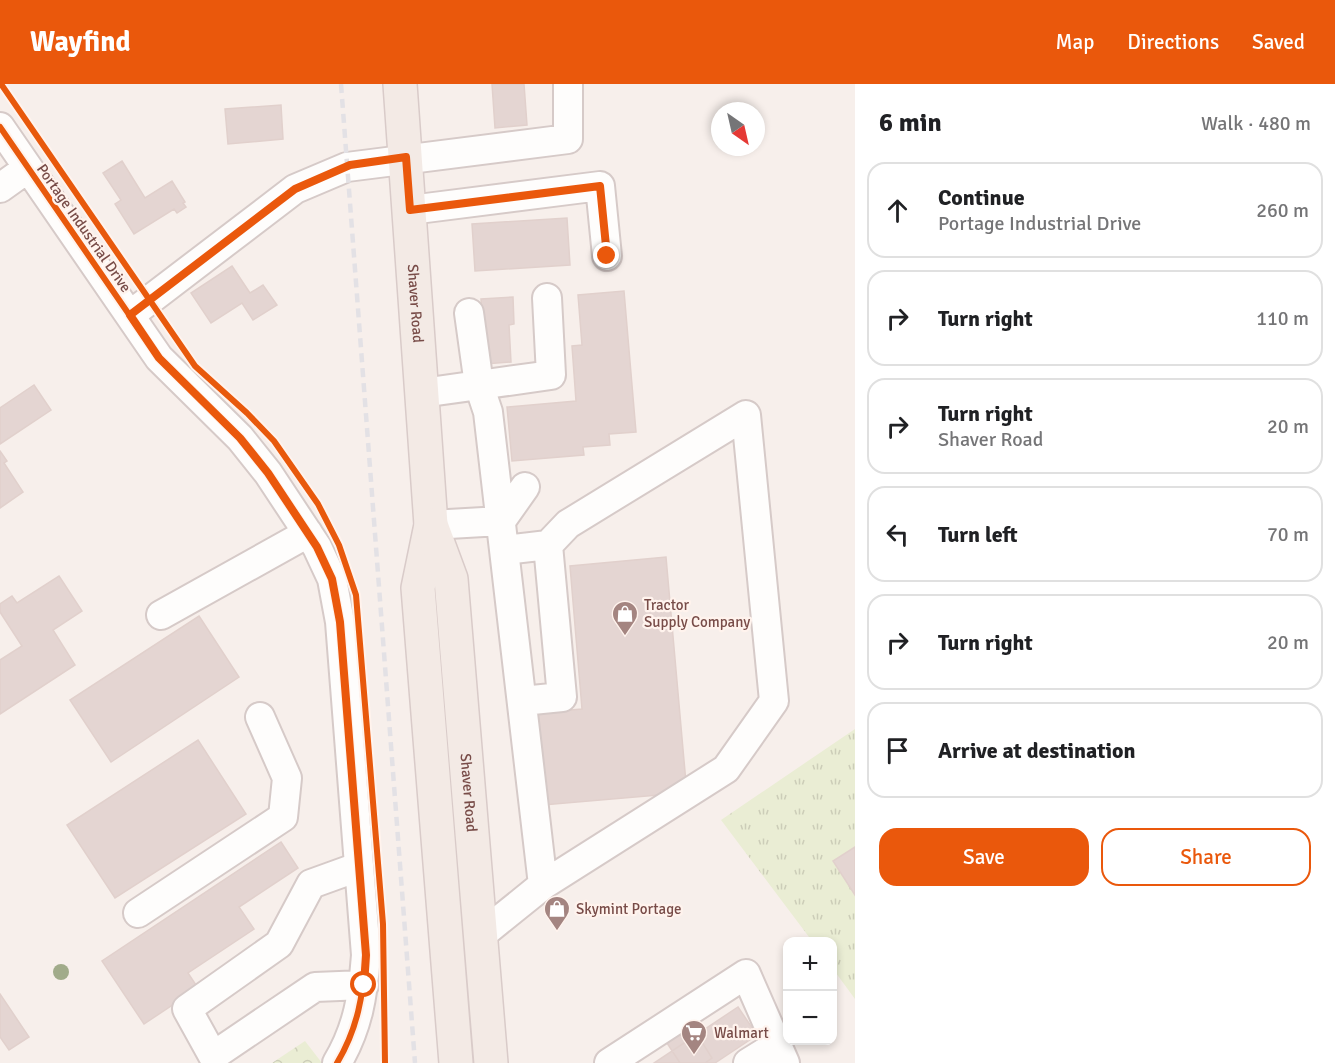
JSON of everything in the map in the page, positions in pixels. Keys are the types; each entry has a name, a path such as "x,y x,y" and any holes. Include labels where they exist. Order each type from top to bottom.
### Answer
{"main road":[{"name":"Shaver Road","path":"400,84 431,525 418,588 456,1063"},
{"name":"Shaver Road","path":"431,525 451,579 491,1063"}],"street":[{"path":"130,315 295,189 350,165 568,139 568,84"},
{"name":"Portage Industrial Drive","path":"0,127 159,358 240,438 268,473 308,533 332,579 340,622 366,955 361,1010 351,1040 337,1063"},
{"path":"0,188 28,168"},
{"path":"410,210 600,186 607,256"},
{"path":"422,393 551,375 547,298"},
{"path":"469,313 479,385 488,412 543,885"},
{"path":"481,935 543,885 726,769 774,701 746,415 568,524 548,545 504,550"},
{"path":"501,521 525,487"},
{"path":"431,525 501,521"},
{"path":"161,615 308,533"},
{"path":"522,701 562,697 548,545"},
{"path":"138,914 283,818 287,778 260,717"},
{"path":"358,867 311,884 279,944 187,1009 213,1056 315,987 364,985"},
{"path":"609,1063 746,974 781,1054 748,1063"}],"green space":[{"path":"855,729 855,999 837,974 837,937 809,937 721,820"},
{"path":"305,1041 322,1063 272,1063"}],"building":[{"path":"492,84 524,84 527,125 495,128"},
{"path":"281,105 283,139 228,144 225,109"},
{"path":"122,161 145,198 172,181 186,207 177,213 174,209 134,234 115,204 121,200 103,173"},
{"path":"567,218 570,265 475,271 472,224"},
{"path":"232,266 250,293 263,285 277,305 253,320 242,303 211,323 191,293"},
{"path":"624,291 636,432 609,434 610,445 583,447 584,455 512,461 507,407 576,401 572,346 582,345 578,295"},
{"path":"513,297 514,324 509,325 511,362 485,364 481,299"},
{"path":"34,385 51,410 0,444 0,408"},
{"path":"0,451 7,461 4,463 23,492 0,508"},
{"name":"Tractor Supply Company","path":"666,557 686,783 670,794 543,805 536,713 582,709 570,566"},
{"path":"59,576 82,611 53,630 75,665 0,714 0,660 22,646 0,612 0,604 12,596 17,603"},
{"path":"199,616 239,677 111,762 70,700"},
{"path":"198,740 246,814 115,898 67,825"},
{"path":"281,842 298,868 239,907 254,929 188,973 198,988 144,1024 102,961"},
{"path":"855,847 855,895 833,861"},
{"path":"0,994 29,1037 9,1050 0,1037"},
{"path":"738,1007 757,1035 715,1063 654,1063"},
{"path":"690,1023 712,1058 705,1063 680,1063 665,1040"}],"railway":[{"path":"341,84 415,1063"}],"cycle path":[{"path":"1,84 195,366 274,441 318,504 339,545 356,595 383,924 385,1063"},
{"path":"0,127 159,358 240,438 268,473 317,547 332,579 340,622 366,955 355,1024 337,1063"}],"place":[{"name":"Tractor Supply Company","path":"625,637"},
{"name":"Skymint Portage","path":"557,932"},
{"name":"Walmart","path":"694,1056"}],"route":[{"path":"364,985 366,955 340,622 332,579 317,547 268,473 240,438 159,358 130,315 295,189 350,165 406,157 410,210 600,186 607,256"}]}
